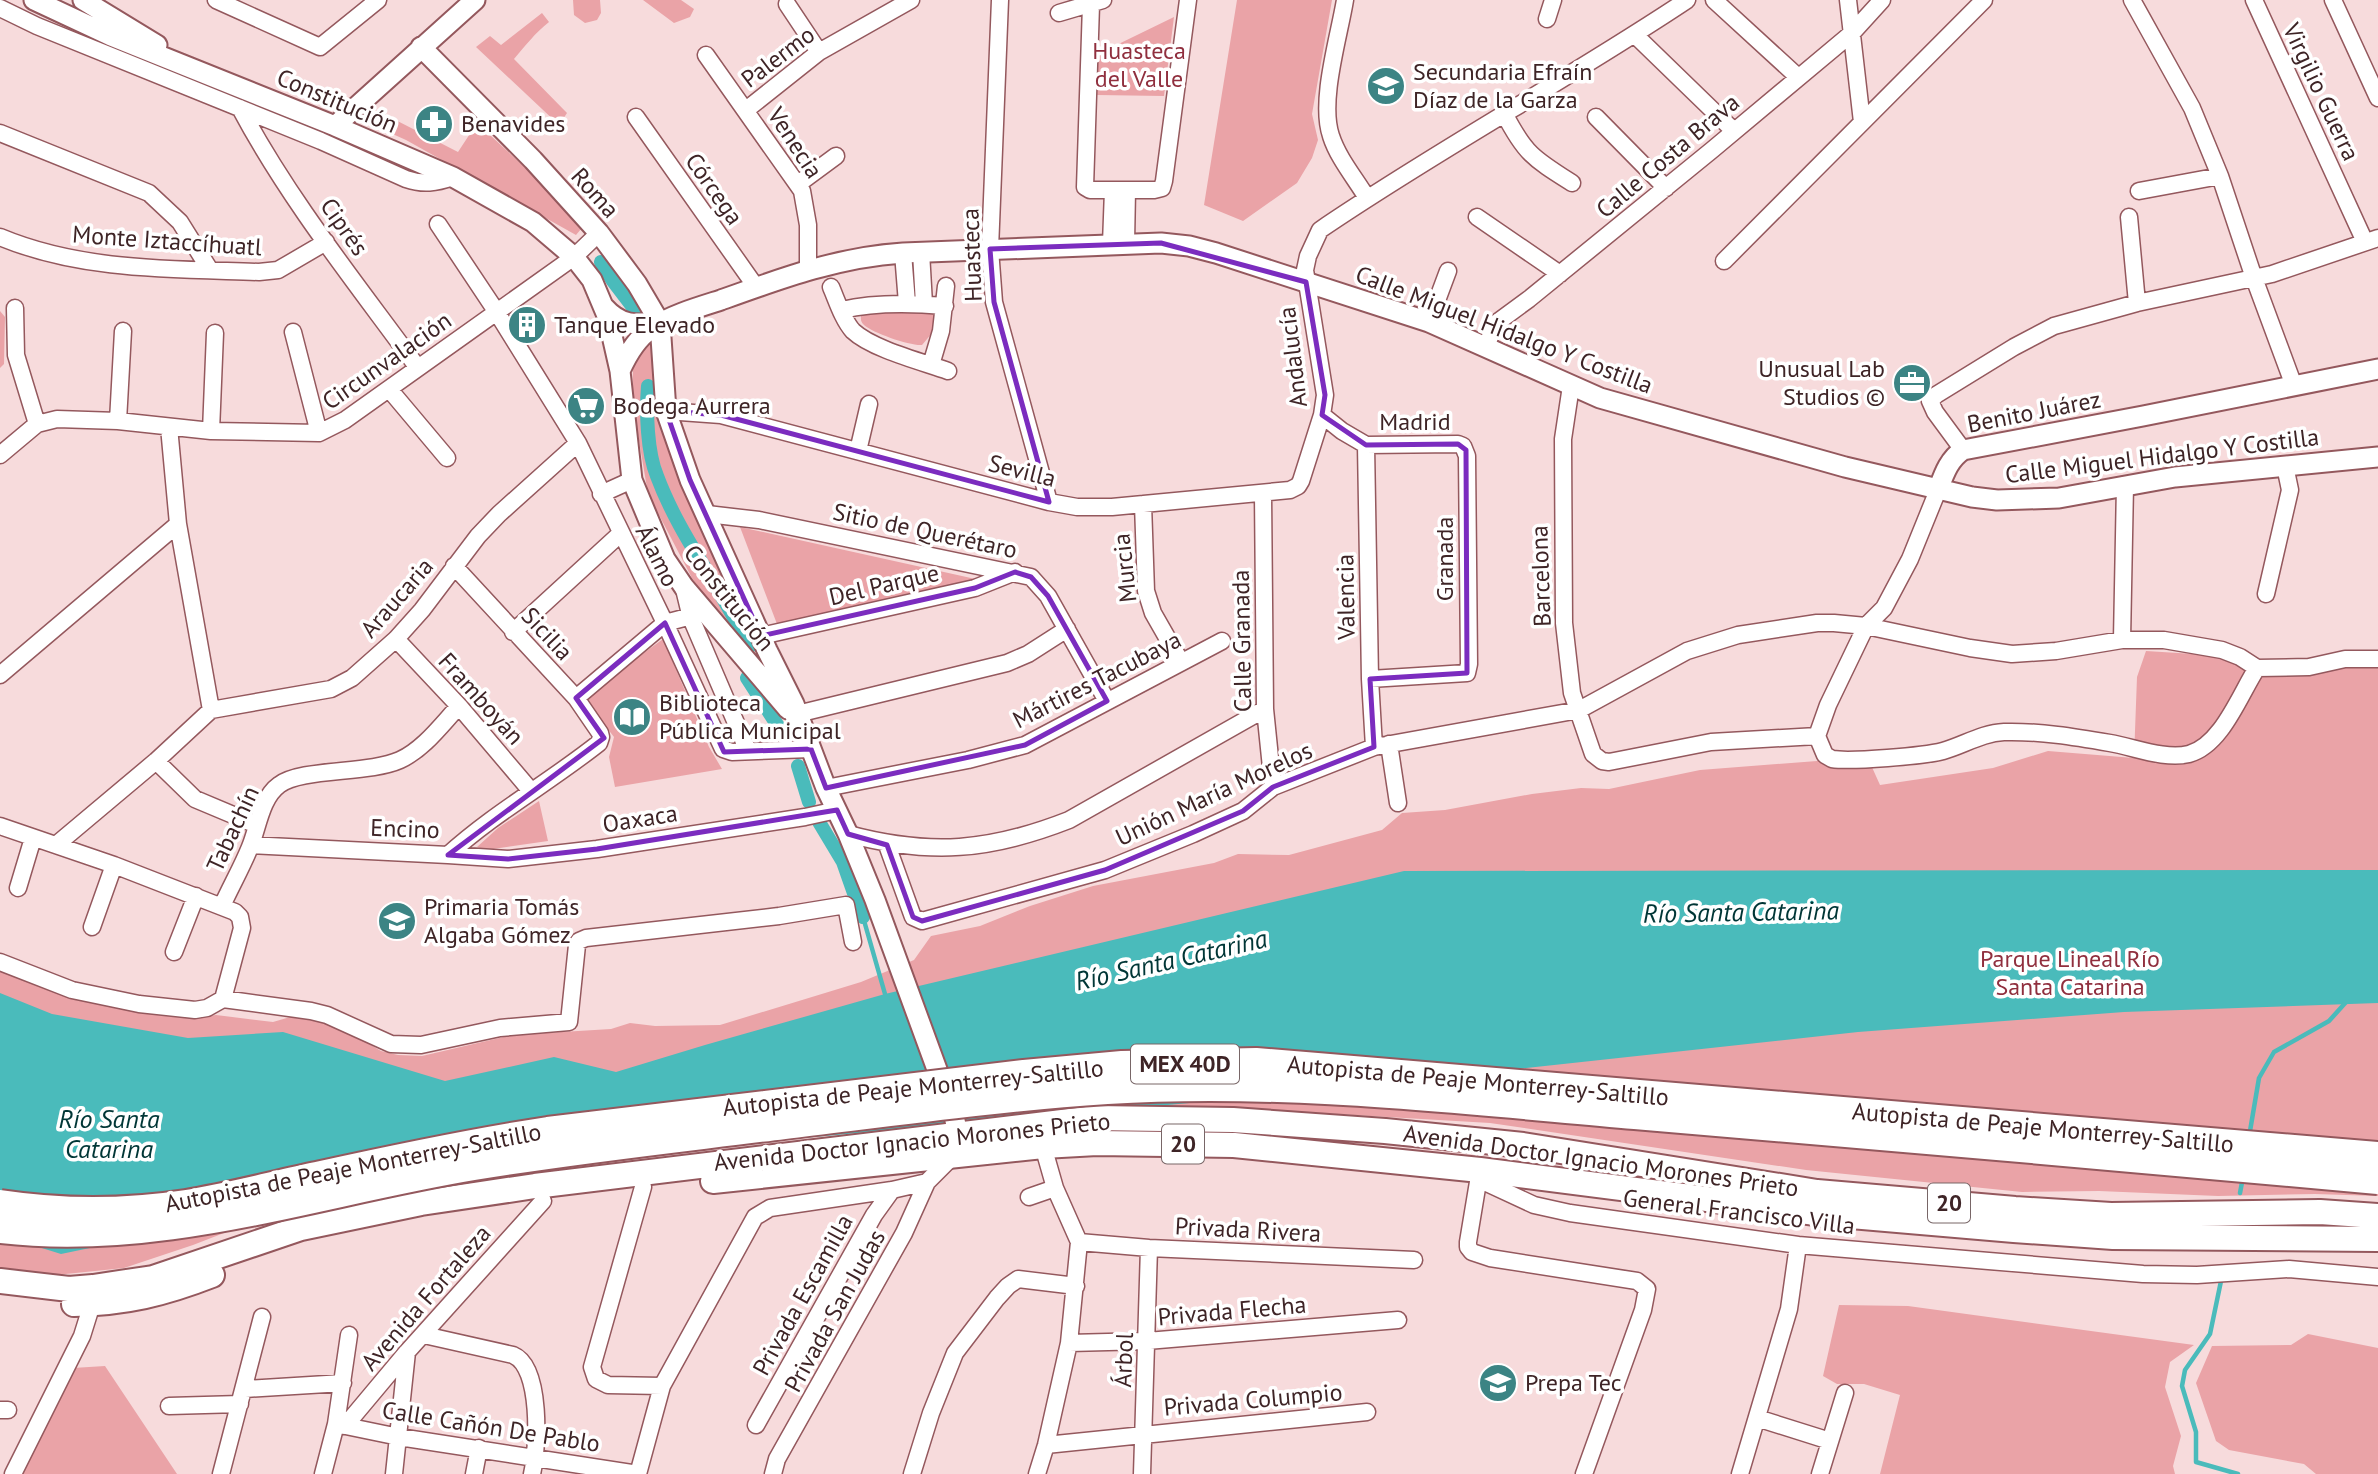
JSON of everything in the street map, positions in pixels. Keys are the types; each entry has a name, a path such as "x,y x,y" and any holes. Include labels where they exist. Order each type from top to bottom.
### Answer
{"highway":[{"name":"Autopista de Peaje Monterrey-Saltillo","path":"0,1204 27,1208 76,1209 186,1204 474,1142 548,1131 1024,1074 1122,1065 1188,1063 1268,1063 2378,1156"},
{"name":"Autopista de Peaje Monterrey-Saltillo","path":"0,1229 92,1234 170,1227 471,1166 578,1151 913,1110 1103,1090 1182,1087 1314,1088 1963,1142 2378,1180"}],"main road":[{"name":"Avenida Doctor Ignacio Morones Prieto","path":"0,1281 69,1289 93,1287 153,1278 301,1228 421,1203 535,1186 1095,1118 1233,1120 1385,1131 1522,1145 1817,1192 2015,1209 2111,1215 2320,1212 2378,1216"},
{"name":"Avenida Doctor Ignacio Morones Prieto","path":"0,1298 92,1304 158,1295 261,1256 380,1226 643,1187 955,1135 1043,1146 1097,1143 1234,1145 1816,1213 2014,1230 2113,1237 2378,1239"},
{"path":"1479,1174 1486,1161 1493,1158 1591,1169 1612,1169 1634,1163"}],"street":[{"name":"Constitución","path":"34,0 111,36 335,125 453,177 533,222 574,257 592,280 604,306 620,370 632,480 665,559 684,587 698,615 745,658 797,717"},
{"name":"Constitución","path":"83,0 196,69"},
{"path":"216,0 320,47 378,0"},
{"path":"321,141 335,125 475,0"},
{"name":"Huasteca","path":"1000,0 990,249 994,302 1049,502"},
{"path":"1059,13 1097,2 1084,185 1090,190 1154,190 1163,185 1188,0"},
{"path":"1345,0 1329,91 1328,118 1330,135 1337,150 1367,198"},
{"path":"1547,19 1553,0"},
{"name":"Andalucía","path":"1366,445 1322,415 1325,395 1305,270 1308,256 1320,230 1367,198 1687,0"},
{"path":"1714,0 1798,77"},
{"path":"1848,0 1862,122"},
{"name":"Calle Costa Brava","path":"1486,347 1495,324 1666,188 1852,33 1882,0"},
{"path":"1724,261 1984,0"},
{"path":"2132,0 2192,108 2220,176 2294,386"},
{"name":"Virgilio Guerra","path":"2254,0 2371,240"},
{"path":"2333,0 2378,98"},
{"name":"Palermo","path":"746,110 819,52 906,1"},
{"path":"787,4 819,52"},
{"path":"0,8 37,26 419,183 434,183 453,177"},
{"path":"1635,34 1734,131"},
{"name":"Roma","path":"421,47 533,160 599,233 637,284 660,323"},
{"name":"Venecia","path":"706,55 798,184 808,225 808,270"},
{"name":"Ciprés","path":"240,108 260,146 418,368"},
{"path":"1504,113 1526,150 1536,160 1572,183"},
{"name":"Córcega","path":"635,117 756,288"},
{"path":"1597,117 1666,188"},
{"path":"0,133 149,193 180,222 211,270"},
{"path":"798,184 836,156"},
{"path":"2140,191 2220,176"},
{"path":"1119,243 1120,190"},
{"path":"1477,217 1560,274"},
{"path":"2129,217 2137,303"},
{"name":"Álamo","path":"438,224 578,443 723,749 728,752 811,748"},
{"name":"Circunvalación","path":"37,424 57,419 118,421 211,431 319,433 345,420 574,257 599,233"},
{"name":"Monte Iztaccíhuatl","path":"0,237 23,247 60,257 100,263 211,270 278,270 326,242"},
{"path":"1963,450 1930,401 2014,347 2054,326 2137,303 2254,278 2371,240"},
{"name":"Calle Miguel Hidalgo Y Costilla","path":"660,323 808,270 872,255 1161,243 1189,246 1429,322 1600,398 1697,427 1938,490 1997,500 2059,498 2175,477 2378,457"},
{"path":"912,253 915,303"},
{"path":"1429,322 1448,271"},
{"path":"931,365 941,331 946,286"},
{"path":"831,287 853,331 867,340 948,371"},
{"path":"842,310 865,305 915,303 945,306"},
{"path":"604,306 623,323 660,323"},
{"path":"0,455 37,424 16,355 15,307"},
{"name":"Constitución","path":"660,323 666,411 690,480 811,748 875,900 955,1135"},
{"path":"620,370 638,341 660,323"},
{"path":"118,421 123,331"},
{"path":"293,332 319,433"},
{"path":"211,431 215,333"},
{"name":"Benito Juárez","path":"1817,736 1828,705 1866,626 1884,608 1910,559 1949,463 1963,450 2378,369"},
{"name":"Barcelona","path":"1571,386 1563,439 1564,623 1572,693 1591,749 1599,759 1609,761 1711,743 1817,736"},
{"path":"389,389 447,458"},
{"path":"858,451 869,404"},
{"name":"Sevilla","path":"666,411 720,415 1049,502 1077,507 1263,494 1298,486 1322,415"},
{"path":"56,845 156,761 211,709 178,524 169,427"},
{"name":"Araucaria","path":"211,709 331,690 352,678 396,639 422,610 454,566 499,514 578,443"},
{"name":"Madrid","path":"1366,445 1463,446"},
{"name":"Valencia","path":"1366,445 1370,679 1381,746 1398,803"},
{"name":"Granada","path":"1370,679 1467,673 1467,456 1463,446"},
{"path":"2266,594 2290,490 2285,466"},
{"path":"601,494 632,480"},
{"path":"2122,640 2125,485"},
{"name":"Calle Granada","path":"1263,494 1265,709 1273,787"},
{"name":"Murcia","path":"1143,504 1146,591 1150,605 1181,662"},
{"name":"Sitio de Querétaro","path":"706,514 760,520 1015,572 1037,581 1107,701"},
{"path":"0,675 178,524"},
{"path":"513,632 620,534"},
{"name":"Sicilia","path":"454,566 576,698 601,737"},
{"name":"Del Parque","path":"764,643 975,588 1015,572"},
{"path":"576,698 665,623 698,615 748,751"},
{"name":"Unión María Morelos","path":"887,845 913,917 922,922 1105,870 1243,811 1273,787 1381,746 1579,710 1687,651 1738,635 1816,623 1866,626 2012,654 2056,651 2122,640 2164,640 2222,650 2257,668"},
{"path":"797,717 1007,663 1028,654 1067,629"},
{"name":"Framboyán","path":"396,639 459,706 531,791"},
{"name":"Mártires Tacubaya","path":"826,788 968,760 1025,745 1222,641"},
{"path":"745,658 761,657 764,643"},
{"path":"1817,736 1825,755 1832,759 1943,751 1972,738 2001,732 2046,733 2165,754 2189,754 2207,743 2224,726 2257,668 2309,667 2345,659 2378,659"},
{"name":"Tabachín","path":"223,999 242,923 235,912 222,906 251,845 257,825 279,785 304,776 377,767 404,759 420,747 459,706"},
{"path":"848,834 887,845 935,849 984,844 1035,834 1080,815 1265,709"},
{"name":"Encino","path":"251,845 448,855 471,834 531,791 558,776 599,743 601,737"},
{"path":"156,761 195,799 257,825"},
{"name":"Oaxaca","path":"448,855 508,859 597,849 836,810"},
{"path":"0,826 114,864 222,906"},
{"path":"18,888 33,838"},
{"path":"92,928 114,864"},
{"path":"174,952 195,896"},
{"path":"0,962 72,990 139,1004 195,1010 207,1008 223,999 311,1011 327,1015 391,1044 421,1045 500,1028 569,1021 579,941 846,905 853,943"},
{"path":"638,1474 662,1386 755,1217 770,1208 892,1190 927,1182 955,1135"},
{"path":"1037,1474 1069,1343 1079,1242 1055,1188 1043,1146"},
{"path":"1479,1174 1468,1242 1472,1252 1490,1258 1637,1281 1647,1289 1641,1317 1584,1474"},
{"name":"General Francisco Villa","path":"1479,1174 1534,1205 1570,1213 1798,1245 2143,1274 2197,1275 2288,1269 2378,1277"},
{"name":"Privada San Judas","path":"775,1467 904,1233 927,1182"},
{"path":"643,1187 592,1361 593,1375 608,1385 662,1386"},
{"path":"1029,1198 1055,1188"},
{"name":"Privada Escamilla","path":"756,1425 874,1214 892,1190"},
{"name":"Avenida Fortaleza","path":"341,1425 543,1201"},
{"name":"Privada Rivera","path":"1079,1242 1149,1248 1414,1260"},
{"path":"1741,1474 1789,1309 1798,1245"},
{"name":"Árbol","path":"1142,1474 1149,1248"},
{"path":"912,1474 931,1413 955,1353 997,1298 1018,1279 1076,1286"},
{"path":"13,1474 82,1336 92,1304"},
{"path":"221,1474 262,1317"},
{"name":"Privada Flecha","path":"1069,1343 1147,1341 1398,1320"},
{"path":"323,1474 341,1425 349,1335"},
{"path":"424,1335 513,1355 523,1361 536,1419 536,1457 532,1474"},
{"path":"394,1474 407,1352"},
{"path":"169,1406 343,1383"},
{"path":"1820,1474 1845,1393"},
{"name":"Privada Columpio","path":"1046,1445 1367,1412"},
{"path":"1757,1418 1830,1440"},
{"name":"Calle Cañón De Pablo","path":"341,1425 399,1437 638,1474"},
{"path":"474,1474 479,1448"}],"highlighted area":[{"path":"1161,243 1306,282 1325,395 1322,415 1366,445 1458,444 1466,450 1467,673 1370,679 1374,747 1273,787 1243,811 1105,870 922,921 913,917 887,845 848,834 837,810 597,849 508,859 448,855 604,738 576,698 665,623 724,752 811,749 826,788 1025,745 1107,701 1048,596 1031,577 1015,572 975,588 761,636 690,480 666,411 721,415 1049,502 994,302 990,249"}],"green space":[{"path":"573,0 600,0 601,13 597,20 585,23 574,15"},
{"path":"643,0 681,0 694,9 690,17 674,23"},
{"path":"1237,0 1332,0 1312,114 1318,140 1312,158 1297,183 1243,221 1204,205"},
{"path":"542,13 549,22 514,59 567,113 559,125 476,47 490,36 501,45"},
{"name":"Huasteca del Valle","path":"1174,17 1164,96 1097,95 1098,54"},
{"path":"376,110 458,152 477,123 557,197 581,229 576,235 406,140 368,123 368,114"},
{"path":"873,308 933,313 937,319 933,332 922,345 916,345 883,335 864,325 861,314"},
{"path":"0,311 5,317 4,364 0,368"},
{"path":"656,340 674,465 724,578 757,643 758,652 745,649 693,580 648,494 632,399 633,368 643,344"},
{"path":"740,527 980,580 974,584 777,624"},
{"path":"663,639 709,747 722,769 615,787 609,757 614,737 583,697"},
{"name":"Parque Lineal Río Santa Catarina","path":"2146,651 2210,655 2261,673 2349,665 2378,667 2378,1196 2022,1192 1806,1170 1490,1123 1285,1111 1179,1109 1118,1103 637,1150 452,1175 255,1221 124,1268 56,1275 0,1270 0,968 161,1014 194,1018 216,1015 273,1022 304,1013 356,1036 381,1051 398,1055 422,1056 512,1035 611,1029 630,1023 655,1026 720,1025 861,982 914,960 931,936 980,926 1030,906 1093,886 1214,863 1238,854 1289,855 1382,830 1402,813 1445,810 1581,788 1609,789 1700,770 1817,761 1871,765 1880,785 1993,768 2048,751 2134,758 2137,677"},
{"path":"539,801 548,841 486,850 477,847 498,828"},
{"path":"1839,1305 1908,1306 2194,1345 2170,1362 2165,1387 2181,1436 2173,1466 2175,1474 1880,1474 1900,1395 1864,1384 1837,1384 1823,1376"},
{"path":"2308,1334 2378,1348 2378,1474 2316,1474 2304,1464 2229,1450 2216,1441 2196,1383 2212,1346 2291,1345"},
{"path":"105,1366 177,1474 19,1474 73,1368"}],"water":[{"name":"Río Santa Catarina","path":"2378,870 2378,1003 2124,1012 1858,1032 1278,1095 474,1168 61,1254 0,1235 0,993 52,1014 188,1038 283,1032 445,1081 554,1057 616,1072 885,994 1404,871"}],"waterway":[{"path":"601,262 639,315"},
{"path":"648,386 648,432 657,476 677,521 749,647"},
{"path":"747,678 787,740"},
{"path":"798,766 809,802"},
{"path":"819,822 843,862 856,899"},
{"path":"858,904 863,917"},
{"path":"863,917 885,994"},
{"path":"2249,1137 2259,1078 2274,1052 2329,1021 2347,1001"},
{"path":"2240,1193 2243,1177"},
{"path":"2221,1281 2210,1334 2185,1370 2182,1386 2196,1432 2196,1462 2238,1474"}],"place":[{"name":"Secundaria Efraín Díaz de la Garza","path":"1386,86"},
{"name":"Benavides","path":"434,124"},
{"name":"Tanque Elevado","path":"527,325"},
{"name":"Unusual Lab Studios ©","path":"1912,383"},
{"name":"Bodega Aurrera","path":"586,406"},
{"name":"Biblioteca Pública Municipal","path":"632,717"},
{"name":"Primaria Tomás Algaba Gómez","path":"397,921"},
{"name":"Prepa Tec","path":"1498,1383"}]}
